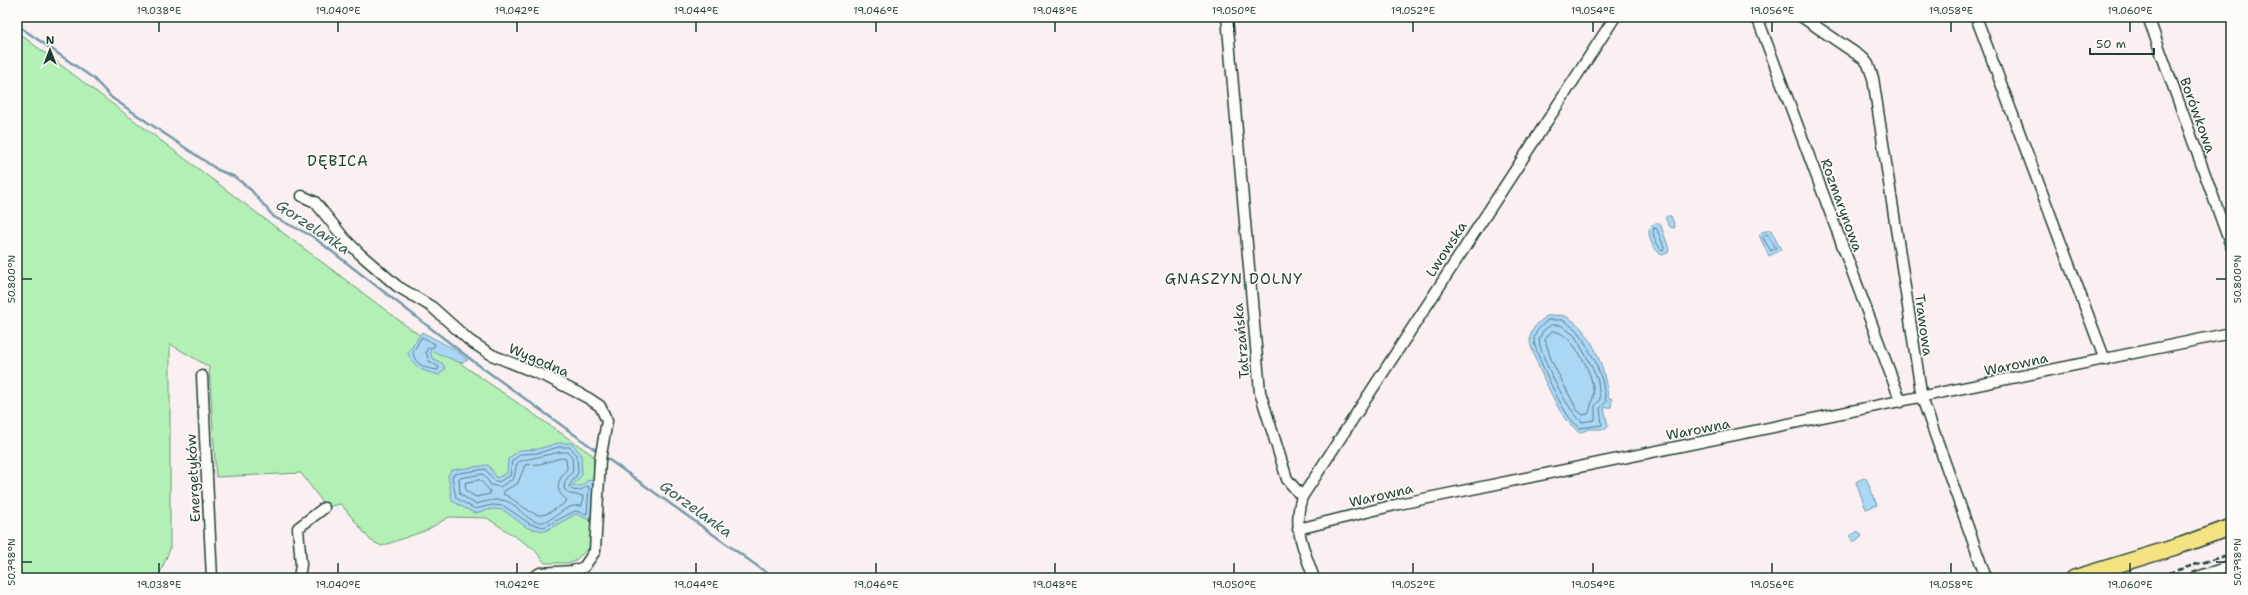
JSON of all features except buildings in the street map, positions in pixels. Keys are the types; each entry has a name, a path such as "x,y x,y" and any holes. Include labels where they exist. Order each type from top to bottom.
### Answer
{"main road":[{"path":"2074,578 2182,545 2231,527"},
{"path":"2182,545 2231,535"}],"street":[{"name":"Tatrzańska","path":"1227,17 1260,392 1286,479 1302,496"},
{"name":"Lwowska","path":"1302,496 1615,17"},
{"name":"Rozmarynowa","path":"1757,17 1901,402"},
{"name":"Trawowa","path":"1802,17 1859,55 1869,67 1877,100 1922,398 1986,578"},
{"path":"1976,17 2105,360"},
{"name":"Borówkowa","path":"2148,17 2231,246"},
{"name":"Wygodna","path":"302,196 316,202 344,238 397,286 432,307 470,341 492,355 549,378 588,398 602,410 607,421 600,460 595,551 584,567 573,571 540,573 532,578"},
{"name":"Warowna","path":"1298,529 1399,504 1922,398 2231,333"},
{"name":"Energetyków","path":"202,376 212,578"},
{"path":"1302,496 1297,511 1298,529 1314,578"},
{"path":"299,578 301,565 298,528 324,508"},
{"path":"2194,578 2231,566"}],"green space":[{"path":"17,32 408,327 594,456 591,546 572,563 545,563 534,549 487,518 449,517 427,530 382,546 371,541 341,504 326,507 301,473 216,477 209,367 170,344 170,549 158,578 17,578"}],"water":[{"path":"1667,216 1671,216 1675,226 1674,228 1670,227 1665,218"},
{"path":"1655,223 1660,223 1669,249 1668,253 1662,255 1654,247 1649,236 1649,229"},
{"path":"1771,230 1781,250 1769,256 1759,235 1762,232"},
{"path":"1563,315 1575,322 1583,330 1596,351 1604,375 1608,397 1612,399 1611,407 1604,408 1608,426 1606,429 1589,429 1579,433 1566,420 1557,405 1538,366 1530,338 1534,328 1547,316"},
{"path":"422,332 454,349 468,360 461,363 430,350 432,358 443,364 445,369 439,375 416,366 408,353"},
{"path":"558,443 572,443 581,454 582,475 572,486 581,486 588,480 594,481 592,521 576,514 545,531 528,528 503,510 493,509 474,513 452,501 448,475 452,470 488,465 497,478 507,473 508,459 520,450 538,449"},
{"path":"1866,478 1877,505 1866,509 1856,483"},
{"path":"1858,531 1862,536 1857,541 1853,542 1850,536"}],"waterway":[{"name":"Gorzelanka","path":"17,25 93,78 112,98 218,170 235,177 251,190 274,217 312,236 473,361 597,451"},
{"name":"Gorzelanka","path":"605,457 774,578"}],"railway":[{"path":"2151,578 2231,554"}],"district":[{"name":"DĘBICA","path":"338,161"},
{"name":"GNASZYN DOLNY","path":"1234,279"}]}
